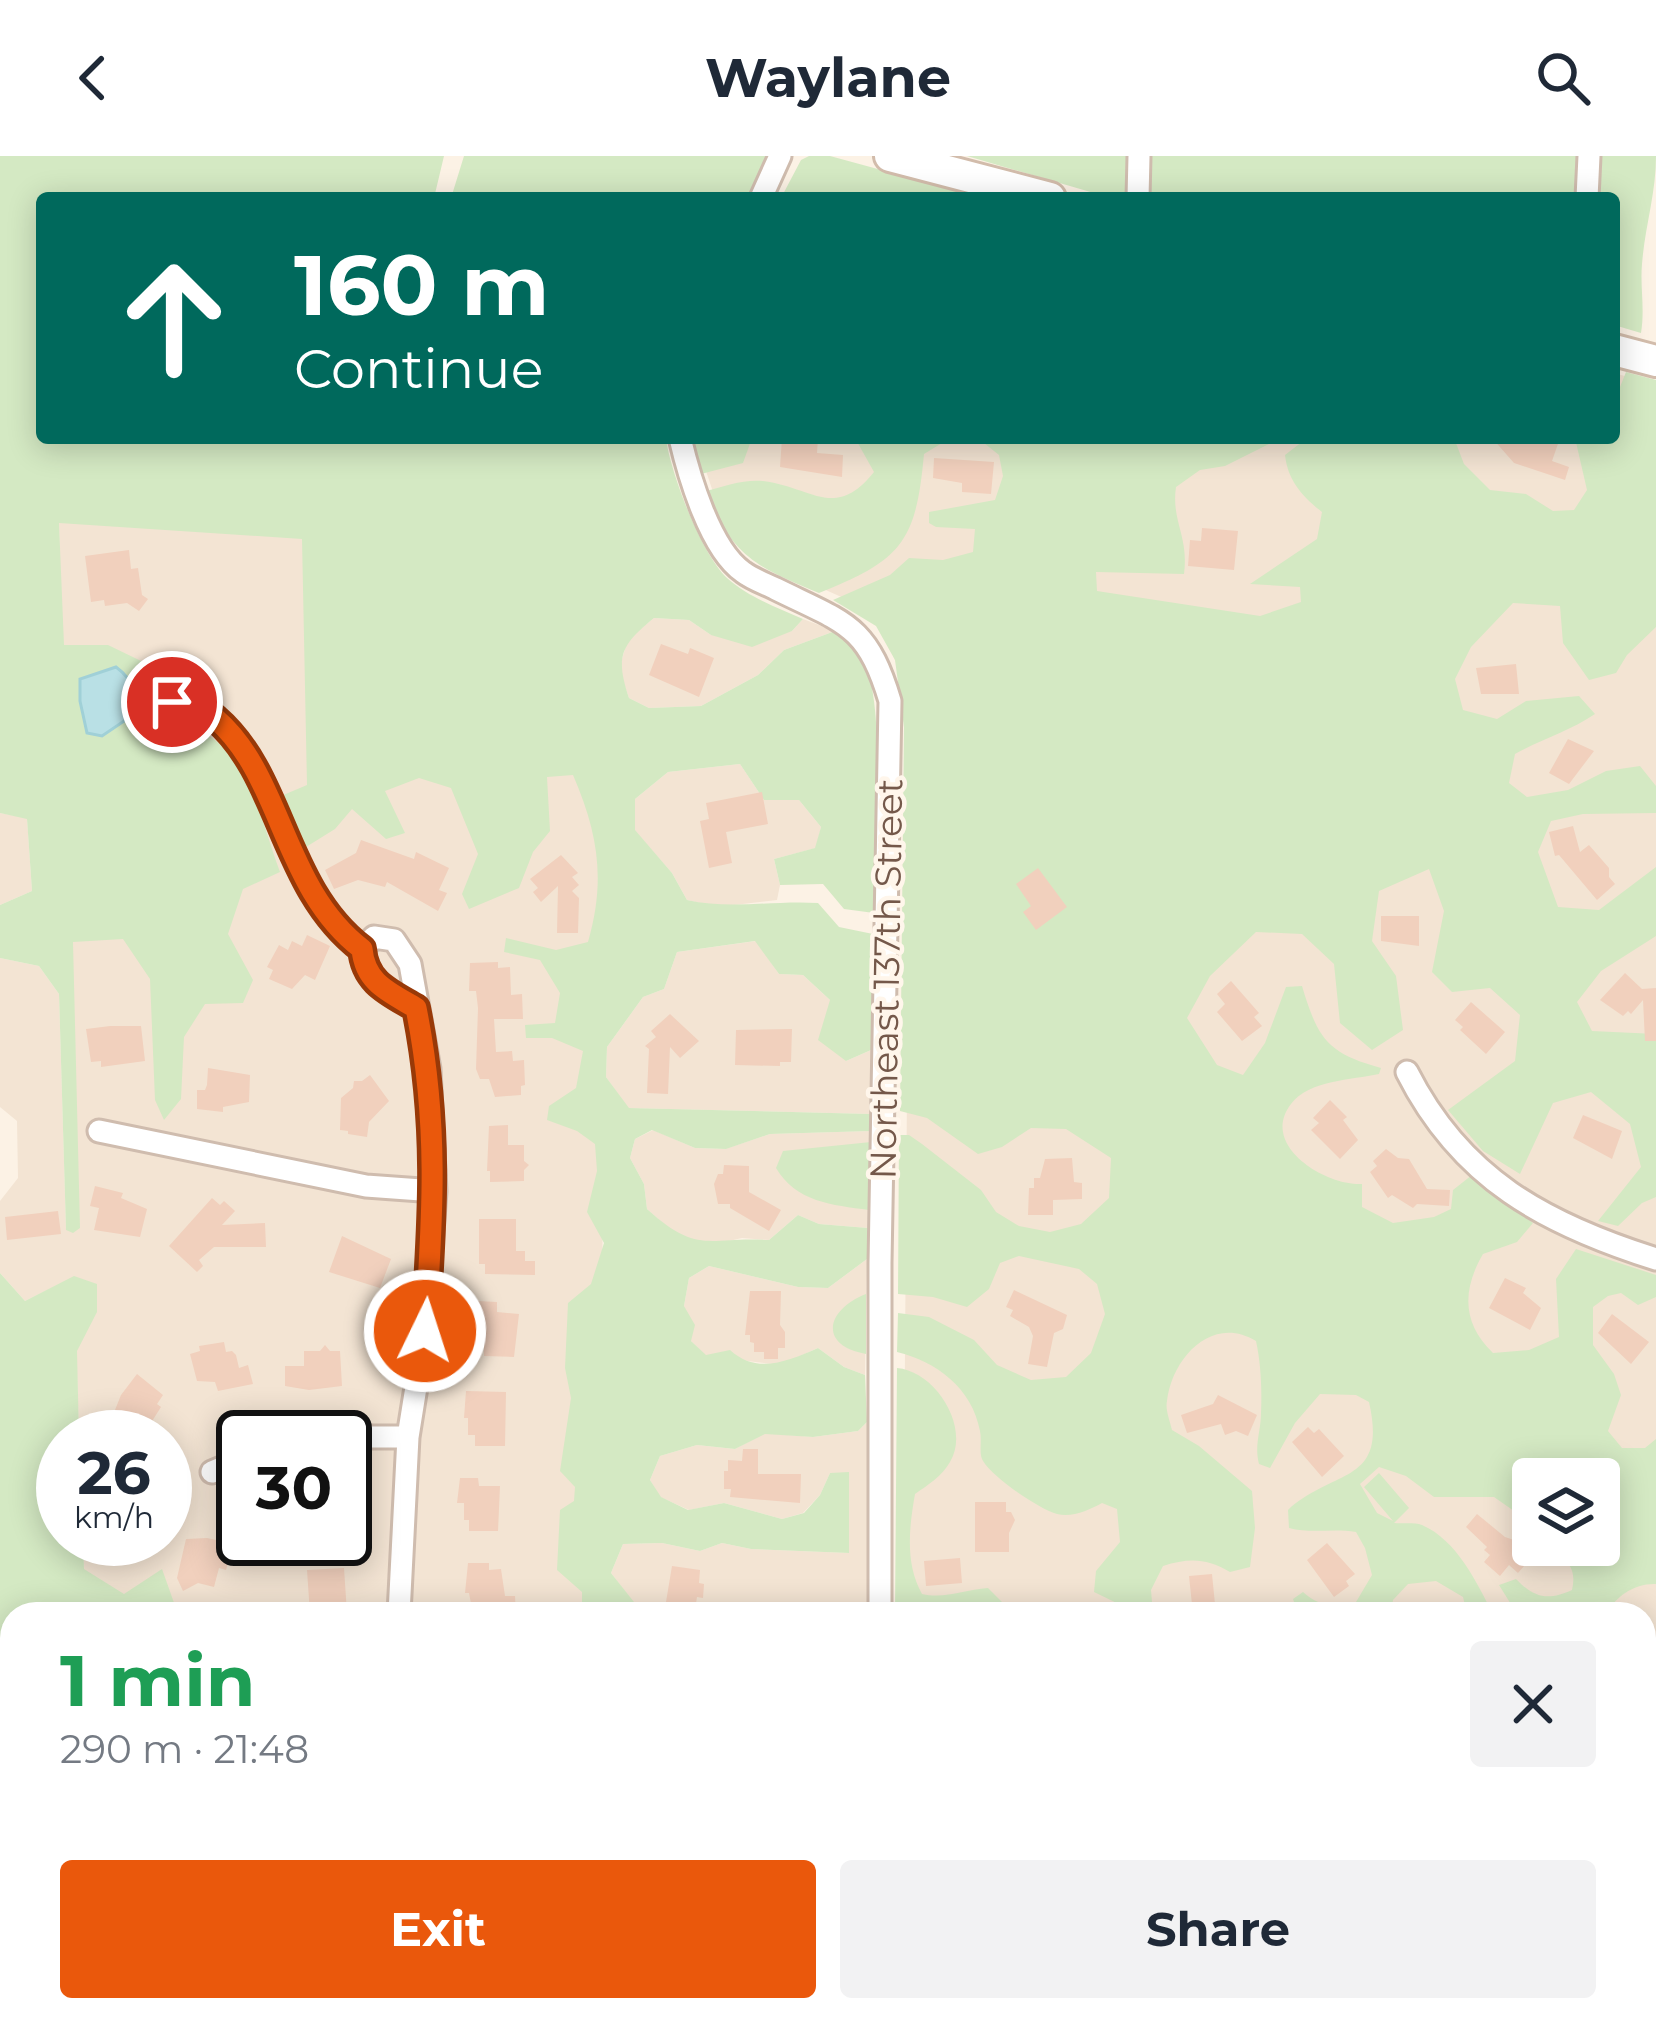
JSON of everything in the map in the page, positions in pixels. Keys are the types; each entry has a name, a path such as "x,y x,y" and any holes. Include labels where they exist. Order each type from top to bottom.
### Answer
{"main road":[{"path":"890,156 1027,192"},
{"path":"1620,352 1656,361"}],"street":[{"path":"764,192 780,156"},
{"path":"1138,192 1139,156"},
{"path":"1587,192 1589,156"},
{"name":"Northeast 137th Street","path":"682,444 709,522 740,571 832,617 863,638 890,701 880,1263 880,1602"},
{"path":"400,1602 408,1438 425,1331 435,1190 429,1070 410,964 394,940 374,937 362,949 363,967 375,984 416,1008"},
{"path":"1407,1072 1445,1136 1489,1179 1543,1215 1656,1259"},
{"path":"100,1131 366,1186 435,1190"},
{"path":"372,1437 408,1438"},
{"path":"212,1472 216,1470"}],"lane":[{"path":"172,702 199,708 215,718 238,744 256,772 292,858 327,915 362,949"}],"shaded area":[{"path":"1620,375 1656,385 1656,1602 903,1602 910,696 875,612 819,587 717,504 697,444 1620,444"},
{"path":"59,522 303,538 603,752 602,1602 85,1602 84,1566 192,1566 192,1410 78,1410 74,1277 25,1301 0,1273 0,1201 18,1178 17,1121 0,1107 0,958 39,966 59,994 66,1229 72,1232"},
{"path":"654,618 689,620 711,635 792,631 803,619 835,631 784,650 758,675 701,706 649,708 629,698 619,669 628,639"},
{"path":"740,764 764,800 799,800 821,827 816,848 774,859 780,885 777,900 717,907 687,900 672,873 635,831 635,799 668,772"},
{"path":"0,813 27,818 32,891 0,905"},
{"path":"756,941 779,974 803,975 831,1001 846,1061 871,1050 871,1114 628,1108 606,1077 607,1047 643,997 664,989 677,952"},
{"path":"653,1130 695,1148 725,1149 770,1134 871,1131 868,1228 819,1224 798,1215 769,1240 742,1238 711,1245 676,1235 647,1209 644,1184 630,1158 635,1139"},
{"path":"867,1259 865,1375 818,1348 780,1365 706,1356 691,1341 684,1306 689,1278 709,1266 798,1287 828,1288"},
{"path":"867,1422 870,1602 633,1602 611,1573 623,1544 662,1543 700,1551 722,1543 751,1549 849,1553 830,1473 820,1495 803,1513 782,1519 724,1503 689,1510 660,1497 650,1480 660,1456 697,1445 735,1449 765,1433 813,1437 858,1431"}],"green space":[{"path":"0,156 444,156 435,192 36,192 36,444 667,444 689,512 717,567 744,591 803,619 792,631 752,647 711,635 689,620 654,618 624,652 622,672 629,698 649,708 701,706 758,675 784,650 835,631 858,649 868,669 877,735 874,913 844,909 823,884 780,885 774,859 815,848 821,827 799,800 764,800 740,764 668,772 635,799 635,830 672,873 687,900 818,903 839,927 873,934 871,1050 846,1061 818,1040 830,1000 803,975 779,974 755,941 677,952 664,989 643,997 607,1047 606,1077 629,1108 871,1114 871,1131 770,1134 726,1149 695,1148 652,1130 635,1139 630,1158 644,1184 647,1209 692,1238 769,1240 798,1215 819,1224 868,1228 867,1259 828,1288 798,1287 709,1266 689,1278 684,1306 695,1325 691,1341 706,1355 730,1350 762,1364 818,1348 865,1375 867,1422 858,1431 813,1437 765,1434 735,1449 697,1445 660,1456 650,1480 661,1497 688,1510 724,1503 782,1519 804,1513 820,1495 830,1473 849,1472 849,1553 751,1549 722,1543 700,1551 662,1543 623,1544 611,1573 634,1602 582,1602 582,1592 557,1570 560,1510 574,1501 575,1487 560,1471 571,1398 565,1368 568,1303 591,1284 604,1243 587,1212 597,1171 595,1144 547,1120 549,1106 576,1088 583,1051 552,1038 526,1038 525,1025 555,1023 560,993 540,960 504,952 506,938 556,950 588,942 597,898 597,857 573,775 547,777 550,831 533,852 519,888 469,909 462,894 478,854 451,788 419,778 385,791 405,833 386,839 352,809 335,829 306,847 281,796 307,785 302,539 59,523 64,645 108,645 168,674 161,696 165,712 194,726 232,757 254,795 280,872 243,889 228,934 253,980 243,1003 205,1004 184,1037 181,1099 164,1120 155,1100 150,979 123,939 73,942 80,1228 73,1233 66,1230 59,994 39,966 0,958 0,905 32,891 27,819 0,813"},
{"path":"464,156 766,156 750,192 453,192"},
{"path":"830,156 962,192 784,192 801,160"},
{"path":"967,156 1129,156 1125,192 1090,192"},
{"path":"1146,156 1579,156 1580,192 1146,192"},
{"path":"1598,156 1656,156 1642,264 1641,333 1620,327 1620,192 1596,192"},
{"path":"1626,372 1656,380 1656,627 1616,673 1589,680 1563,643 1560,606 1513,603 1471,647 1455,679 1463,710 1497,719 1526,701 1579,696 1595,714 1515,754 1509,783 1527,797 1568,790 1606,771 1640,766 1656,786 1656,813 1583,814 1551,821 1538,852 1558,907 1599,910 1656,867 1656,936 1601,971 1577,1002 1592,1031 1656,1034 1656,1197 1642,1203 1618,1226 1598,1221 1641,1167 1630,1124 1591,1092 1553,1103 1520,1174 1483,1151 1448,1110 1515,1061 1520,1015 1490,988 1452,992 1432,972 1444,911 1429,869 1379,891 1372,941 1396,976 1403,1030 1372,1050 1340,1023 1334,964 1302,934 1256,932 1210,976 1187,1018 1217,1065 1243,1075 1265,1043 1286,987 1302,986 1327,1041 1348,1056 1381,1068 1379,1074 1309,1090 1291,1104 1283,1119 1283,1134 1301,1160 1331,1178 1362,1184 1362,1207 1393,1223 1434,1217 1451,1209 1453,1190 1472,1175 1533,1223 1517,1242 1483,1254 1471,1280 1471,1318 1493,1353 1529,1350 1559,1337 1556,1279 1576,1249 1656,1275 1656,1297 1638,1305 1621,1293 1593,1307 1593,1345 1614,1374 1621,1395 1608,1431 1622,1448 1645,1448 1656,1439 1656,1584 1627,1592 1615,1602 1510,1602 1499,1585 1516,1579 1535,1594 1556,1596 1572,1590 1569,1566 1620,1566 1620,1458 1512,1458 1512,1510 1494,1497 1434,1497 1406,1476 1379,1467 1360,1484 1377,1513 1393,1521 1364,1487 1379,1473 1409,1508 1394,1523 1422,1525 1446,1541 1487,1602 1464,1602 1436,1581 1408,1584 1393,1602 1356,1602 1372,1575 1356,1532 1289,1528 1288,1510 1364,1462 1373,1429 1369,1402 1356,1395 1320,1394 1295,1423 1270,1468 1259,1464 1261,1386 1256,1341 1224,1333 1210,1337 1186,1356 1170,1385 1167,1408 1172,1430 1199,1446 1252,1491 1255,1528 1250,1567 1230,1572 1197,1561 1163,1566 1151,1590 1152,1602 1115,1602 1094,1592 1096,1571 1120,1542 1117,1509 1102,1503 1074,1514 1057,1514 1016,1491 982,1459 976,1416 961,1390 939,1370 897,1352 898,1313 929,1317 974,1340 997,1365 1031,1380 1066,1377 1091,1353 1105,1314 1097,1284 1079,1269 1019,1256 1000,1263 989,1289 967,1307 898,1294 899,1135 909,1135 981,1190 996,1212 1019,1226 1050,1232 1081,1224 1109,1198 1111,1158 1066,1129 1031,1128 1002,1147 978,1154 927,1118 900,1111 904,727 895,660 876,626 833,600 890,575 909,558 943,560 973,552 975,529 936,527 929,523 929,512 995,500 1003,476 999,455 985,444 1269,444 1225,466 1200,470 1176,487 1184,574 1096,572 1097,591 1260,616 1301,602 1300,587 1250,584 1317,539 1322,512 1297,487 1285,455 1299,444 1456,444 1464,464 1490,490 1526,494 1553,511 1574,510 1587,490 1576,444 1620,444 1620,387"},
{"path":"692,444 750,444 743,463 701,474"},
{"path":"858,444 940,444 924,454 916,508 900,544 869,570 819,593 749,557 726,531 706,491 756,481 835,498 860,487 874,472"},
{"path":"871,1142 869,1210 804,1195 776,1168 783,1151"},
{"path":"0,1273 25,1301 74,1276 97,1284 97,1312 77,1351 78,1410 36,1410 36,1566 84,1566 124,1594 162,1569 174,1602 0,1602"},
{"path":"866,1294 866,1354 840,1343 833,1326 843,1308"},
{"path":"897,1368 911,1371 936,1390 956,1433 947,1467 915,1494 910,1546 922,1594 988,1588 1002,1602 895,1602"},
{"path":"1303,1592 1316,1601 1320,1602 1294,1602"}],"water":[{"path":"116,667 132,688 133,715 102,736 87,733 80,679"}],"building":[{"path":"782,444 818,444 817,453 843,455 842,477 780,467"},
{"path":"1497,444 1558,444 1552,461 1569,467 1565,480 1514,463"},
{"path":"934,458 994,462 991,494 962,492 962,483 933,478"},
{"path":"1202,528 1238,531 1234,570 1188,566 1190,540 1201,541"},
{"path":"129,550 131,569 138,568 142,595 148,599 139,611 127,603 105,606 104,600 91,602 85,556"},
{"path":"661,644 714,658 699,697 649,675"},
{"path":"1516,664 1519,694 1481,694 1476,668"},
{"path":"1568,739 1594,751 1569,784 1549,773"},
{"path":"762,792 768,824 726,832 732,863 709,868 700,821 709,819 706,803"},
{"path":"1573,826 1580,852 1589,845 1609,868 1615,884 1597,900 1555,856 1549,832"},
{"path":"361,840 414,859 416,852 449,868 439,890 447,893 438,911 387,882 385,887 358,880 334,889 325,870 356,853"},
{"path":"561,855 578,873 572,877 579,885 572,891 579,898 578,933 557,933 558,886 541,902 530,879"},
{"path":"1038,868 1067,907 1036,930 1023,912 1031,906 1016,884"},
{"path":"1381,916 1419,916 1419,946 1381,941"},
{"path":"307,935 330,946 315,980 305,975 292,989 269,979 273,970 267,967 279,945 288,950 292,941 302,946"},
{"path":"498,962 498,968 510,967 511,995 522,994 523,1019 494,1019 496,1052 512,1051 513,1061 524,1060 525,1085 521,1095 495,1097 489,1079 480,1079 476,1069 478,1008 476,991 469,991 470,963"},
{"path":"1625,973 1642,989 1656,988 1656,1041 1645,1041 1643,1000 1623,1016 1600,1000"},
{"path":"1231,981 1259,1013 1254,1017 1262,1026 1242,1041 1217,1012 1225,1004 1217,994"},
{"path":"1471,1002 1505,1032 1486,1054 1455,1020"},
{"path":"670,1014 699,1041 680,1058 670,1047 668,1094 647,1093 649,1049 645,1046 656,1037 651,1031"},
{"path":"141,1026 145,1061 101,1067 101,1061 91,1062 86,1029"},
{"path":"792,1029 791,1062 735,1065 736,1030"},
{"path":"208,1068 250,1075 249,1102 223,1107 223,1112 197,1109 197,1090 205,1090"},
{"path":"370,1075 389,1101 369,1122 367,1137 348,1134 340,1130 341,1098 354,1081"},
{"path":"1330,1100 1347,1117 1343,1120 1358,1140 1340,1159 1311,1130 1319,1123 1313,1118"},
{"path":"1583,1115 1622,1131 1612,1159 1573,1138"},
{"path":"508,1125 508,1145 524,1145 524,1161 529,1165 524,1181 490,1182 489,1126"},
{"path":"1386,1149 1409,1159 1427,1189 1450,1190 1449,1206 1417,1204 1413,1208 1392,1195 1388,1198 1370,1172 1377,1166 1373,1161"},
{"path":"1072,1158 1074,1182 1082,1183 1082,1199 1053,1200 1053,1215 1028,1215 1029,1188 1034,1188 1034,1178 1040,1178 1045,1159"},
{"path":"724,1165 749,1166 749,1192 781,1210 769,1231 730,1204 718,1204 714,1184"},
{"path":"95,1186 123,1193 121,1198 147,1209 140,1237 94,1230 99,1208 90,1206"},
{"path":"212,1198 235,1211 222,1225 265,1223 266,1247 214,1247 199,1260 203,1266 197,1272 169,1246"},
{"path":"58,1211 61,1234 7,1240 5,1217"},
{"path":"479,1219 516,1219 516,1251 525,1251 525,1261 535,1261 535,1275 485,1274 485,1264 479,1264"},
{"path":"342,1236 391,1259 380,1288 329,1272"},
{"path":"1505,1278 1526,1288 1523,1293 1541,1308 1530,1330 1489,1308"},
{"path":"1014,1290 1067,1315 1063,1329 1054,1333 1047,1367 1028,1364 1033,1336 1006,1307"},
{"path":"750,1291 781,1291 785,1348 778,1348 778,1359 764,1359 764,1352 754,1352 750,1335 745,1335"},
{"path":"477,1301 497,1302 497,1312 519,1314 514,1357 484,1356 480,1328 473,1328"},
{"path":"1612,1314 1649,1342 1631,1364 1598,1333"},
{"path":"224,1342 226,1352 236,1355 239,1368 248,1365 253,1384 218,1391 215,1382 197,1381 190,1354 200,1351 199,1346"},
{"path":"325,1345 330,1351 340,1351 342,1386 309,1390 285,1386 285,1366 304,1366 304,1351 320,1351"},
{"path":"137,1374 163,1395 159,1410 115,1410"},
{"path":"466,1391 506,1392 505,1446 475,1446 475,1435 468,1435 468,1418 464,1418"},
{"path":"1218,1395 1257,1415 1248,1436 1236,1431 1225,1435 1221,1424 1187,1433 1181,1415 1213,1404"},
{"path":"1308,1427 1314,1433 1319,1429 1344,1456 1322,1477 1292,1442"},
{"path":"743,1449 758,1449 758,1474 801,1474 800,1503 730,1497 731,1489 724,1489 724,1471 728,1471 728,1460 742,1461"},
{"path":"460,1478 478,1478 479,1486 500,1486 498,1531 469,1531 464,1503 457,1503"},
{"path":"975,1502 1006,1502 1006,1512 1015,1520 1009,1552 975,1552"},
{"path":"1477,1514 1512,1539 1512,1566 1524,1566 1518,1573 1509,1565 1500,1576 1484,1562 1490,1555 1484,1550 1487,1547 1466,1527"},
{"path":"192,1539 216,1540 216,1566 227,1566 219,1568 214,1587 198,1583 183,1591 177,1578 180,1566 192,1566"},
{"path":"1327,1543 1355,1574 1346,1581 1349,1586 1334,1597 1307,1560"},
{"path":"960,1558 962,1583 926,1586 924,1561"},
{"path":"468,1563 489,1563 489,1570 501,1569 505,1596 515,1596 515,1602 471,1602 465,1593"},
{"path":"672,1566 700,1570 703,1598 666,1602"},
{"path":"344,1568 346,1602 309,1602 307,1570"},
{"path":"1212,1574 1215,1602 1192,1602 1189,1576"}],"route":[{"path":"172,702 199,708 215,718 238,744 256,772 292,858 327,915 362,949 363,967 375,984 416,1008 434,1127 435,1190 425,1331"}]}
